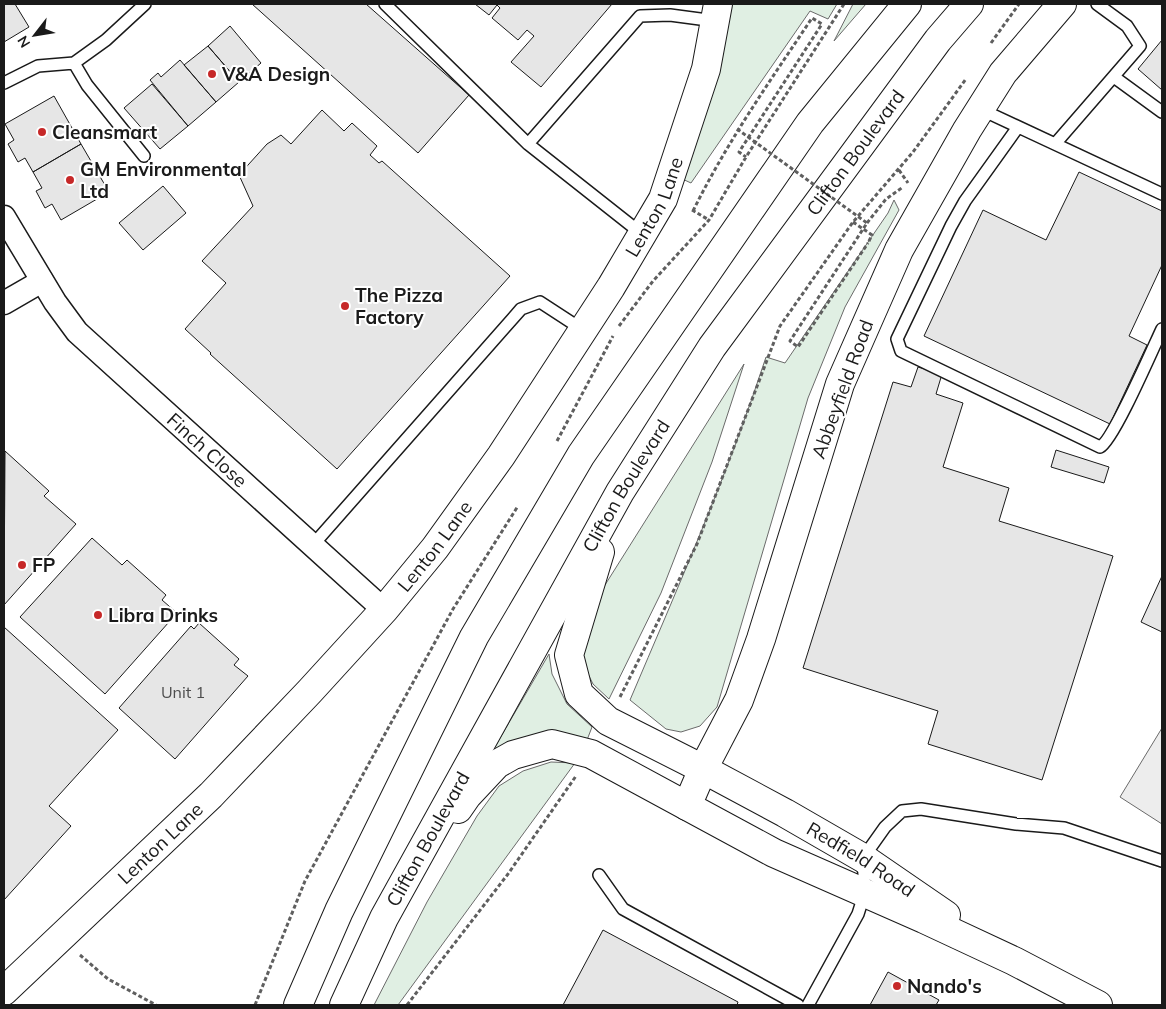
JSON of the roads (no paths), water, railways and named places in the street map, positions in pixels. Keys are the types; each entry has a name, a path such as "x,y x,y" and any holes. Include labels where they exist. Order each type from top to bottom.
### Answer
{"main road":[{"path":"298,1005 339,910 474,636 581,455 810,124 887,4"},
{"path":"810,124 907,4"},
{"name":"Clifton Boulevard","path":"344,1005 384,918 620,492 712,347 938,40 969,4"},
{"name":"Abbeyfield Road","path":"687,806 703,769 739,700 761,639 840,384 899,250 967,130 1003,73 1062,4"},
{"name":"Lenton Lane","path":"4,991 211,795 384,610 435,548 496,464 583,330 663,199 706,70 716,12"},
{"name":"Redfield Road","path":"620,492 569,655 579,694 608,721 785,813 863,858 1014,961"},
{"name":"Redfield Road","path":"398,892 467,796 497,764 513,754 552,744 591,754 774,853 865,892 1014,961 1098,1005"}],"street":[{"name":"Finch Close","path":"4,217 55,302 77,332 384,610"},
{"path":"4,303 42,281"}],"lane":[{"path":"4,84 38,66 74,64 106,40 145,4"},
{"path":"385,4 528,144 643,234"},
{"path":"1055,144 1140,46 1127,26 1097,4"},
{"path":"528,144 640,16 716,12"},
{"path":"74,64 87,85 144,156"},
{"path":"1114,77 1162,112"},
{"path":"980,109 1162,194"},
{"path":"1018,127 965,201 951,226 897,338 901,351 1100,447 1105,445 1119,419 1162,329"},
{"path":"312,546 521,309 540,302 583,330"},
{"path":"808,1005 858,914 865,892 863,858 885,826 902,811 921,809 1016,824 1064,828 1162,861"},
{"path":"598,875 623,909 798,1005"}],"place":[{"name":"V&A Design","path":"212,74"},
{"name":"Cleansmart","path":"42,132"},
{"name":"GM Environmental Ltd","path":"70,180"},
{"name":"The Pizza Factory","path":"345,306"},
{"name":"FP","path":"22,565"},
{"name":"Libra Drinks","path":"98,615"},
{"name":"Nando's","path":"897,986"}]}
